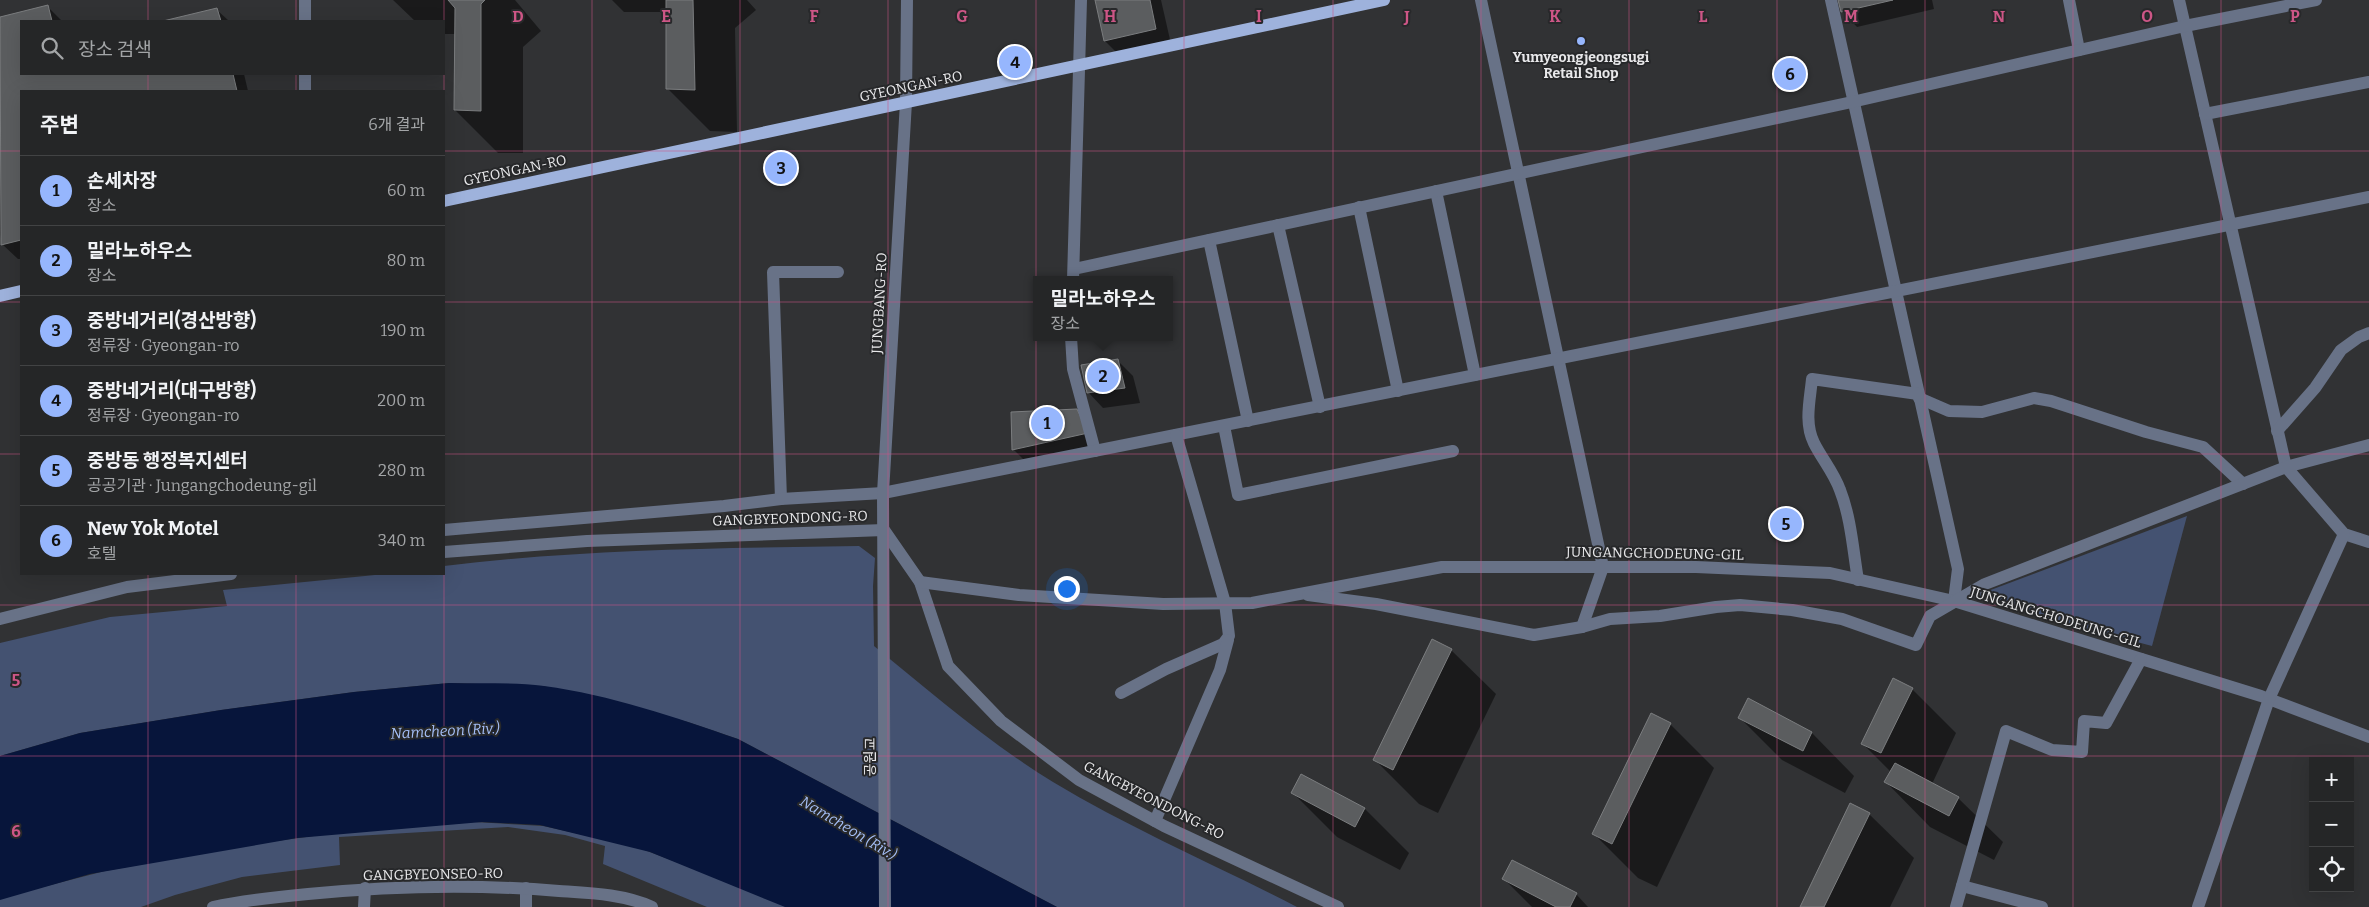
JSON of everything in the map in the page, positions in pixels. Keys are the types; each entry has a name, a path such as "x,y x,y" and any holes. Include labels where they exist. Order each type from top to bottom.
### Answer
{"main road":[{"name":"GYEONGAN-RO","path":"445,201 1384,0"},
{"path":"0,296 20,291"}],"street":[{"path":"305,0 305,20"},
{"name":"JUNGBANG-RO","path":"884,608 883,494 906,102 907,0"},
{"path":"1081,0 1073,274 1209,240 1852,102 2185,26 2316,0"},
{"path":"1481,0 1603,567 1582,627"},
{"path":"1831,0 1852,102 1958,569 1954,601"},
{"path":"2069,0 2080,50"},
{"path":"2179,0 2286,468 2344,534 2369,542"},
{"path":"305,75 305,90"},
{"path":"2205,114 2369,82"},
{"path":"1436,191 1475,375"},
{"path":"445,530 715,507 781,499 883,494 2369,197"},
{"path":"1360,207 1398,391"},
{"path":"1278,225 1320,406"},
{"path":"1209,240 1248,421"},
{"path":"781,499 773,272 838,272"},
{"path":"2277,431 2315,388 2341,350 2359,337 2369,333"},
{"path":"1071,341 1073,369 1095,451"},
{"path":"1858,580 1848,516 1840,490 1813,442 1810,430 1808,412 1812,379 1919,396 1950,411 1982,412 2034,398 2051,401 2146,432 2203,447 2243,484"},
{"path":"1224,426 1238,495 1453,451"},
{"path":"1155,821 1220,670 1228,640 1224,603 1176,435"},
{"path":"1300,594 1384,606 1534,635 1582,627 1610,619 1660,616 1740,605 1792,610 1842,618 1916,645 1930,616 1985,584 2286,468 2369,445"},
{"name":"GANGBYEONDONG-RO","path":"445,552 587,542 884,530 920,582 948,666 1001,721 1078,780 1155,821 1338,907"},
{"path":"2198,907 2269,699 2344,534"},
{"name":"JUNGANGCHODEUNG-GIL","path":"920,582 1019,595 1106,601 1252,603 1442,567 1696,567 1830,573 1954,601 2269,699 2369,737"},
{"path":"0,619 127,587 224,575"},
{"name":"공원교","path":"884,608 885,907"},
{"path":"1121,693 1166,669 1228,640"},
{"path":"1956,907 2006,731 2052,750 2082,752 2084,721 2106,723 2141,659"},
{"path":"1962,886 2042,907"},
{"path":"364,907 365,888"},
{"name":"GANGBYEONSEO-RO","path":"213,907 236,902 365,888 526,888 614,897 652,907"},
{"path":"526,888 526,907"}],"shaded area":[{"path":"2187,516 2152,646 1981,600 1980,594"},
{"path":"859,546 875,558 873,586 874,646 1006,751 1053,782 1143,831 1297,907 1057,907 738,739 688,722 543,686 449,683 354,692 221,710 80,733 0,756 0,643 110,617 227,606 223,590 375,575 445,575 445,566 495,560 651,550"},
{"path":"474,822 543,826 634,846 773,899 787,907 707,907 603,864 605,846 565,835 508,827 339,837 340,865 242,877 175,895 141,907 0,907 0,898 105,871 247,845 321,835"}],"water":[{"name":"Namcheon (Riv.)","path":"449,683 520,684 569,690 618,701 738,739 1057,907 785,907 650,852 540,825 482,822 297,838 90,874 0,900 0,756 80,733 221,710 354,692"}],"building":[{"path":"448,0 485,0 481,4 481,111 454,110 455,8"},
{"path":"666,0 693,0 695,90 666,89"},
{"path":"1095,0 1150,0 1156,29 1104,41"},
{"path":"1838,0 1893,0 1841,12"},
{"path":"48,5 52,20 20,20 20,75 233,75 237,90 20,90 20,240 1,245 0,17"},
{"path":"217,8 221,20 167,20"},
{"path":"1118,359 1125,388 1087,393 1081,365"},
{"path":"1077,409 1088,433 1012,450 1011,412"},
{"path":"1432,639 1452,649 1393,770 1373,760"},
{"path":"1893,678 1913,688 1881,753 1861,744"},
{"path":"1748,698 1812,732 1803,751 1738,718"},
{"path":"1651,713 1671,723 1612,844 1592,834"},
{"path":"1895,763 1959,797 1949,816 1884,782"},
{"path":"1301,774 1365,808 1355,827 1291,793"},
{"path":"1850,803 1870,813 1824,907 1800,907"},
{"path":"1512,860 1577,893 1570,907 1556,907 1502,879"}],"place":[{"name":"Yumyeongjeongsugi Retail Shop","path":"1581,41"},
{"name":"중방네거리(대구방향)","path":"1015,62"},
{"name":"New Yok Motel","path":"1790,74"},
{"name":"중방네거리(경산방향)","path":"781,168"},
{"name":"밀라노하우스","path":"1103,376"},
{"name":"손세차장","path":"1047,423"},
{"name":"중방동 행정복지센터","path":"1786,524"}]}
